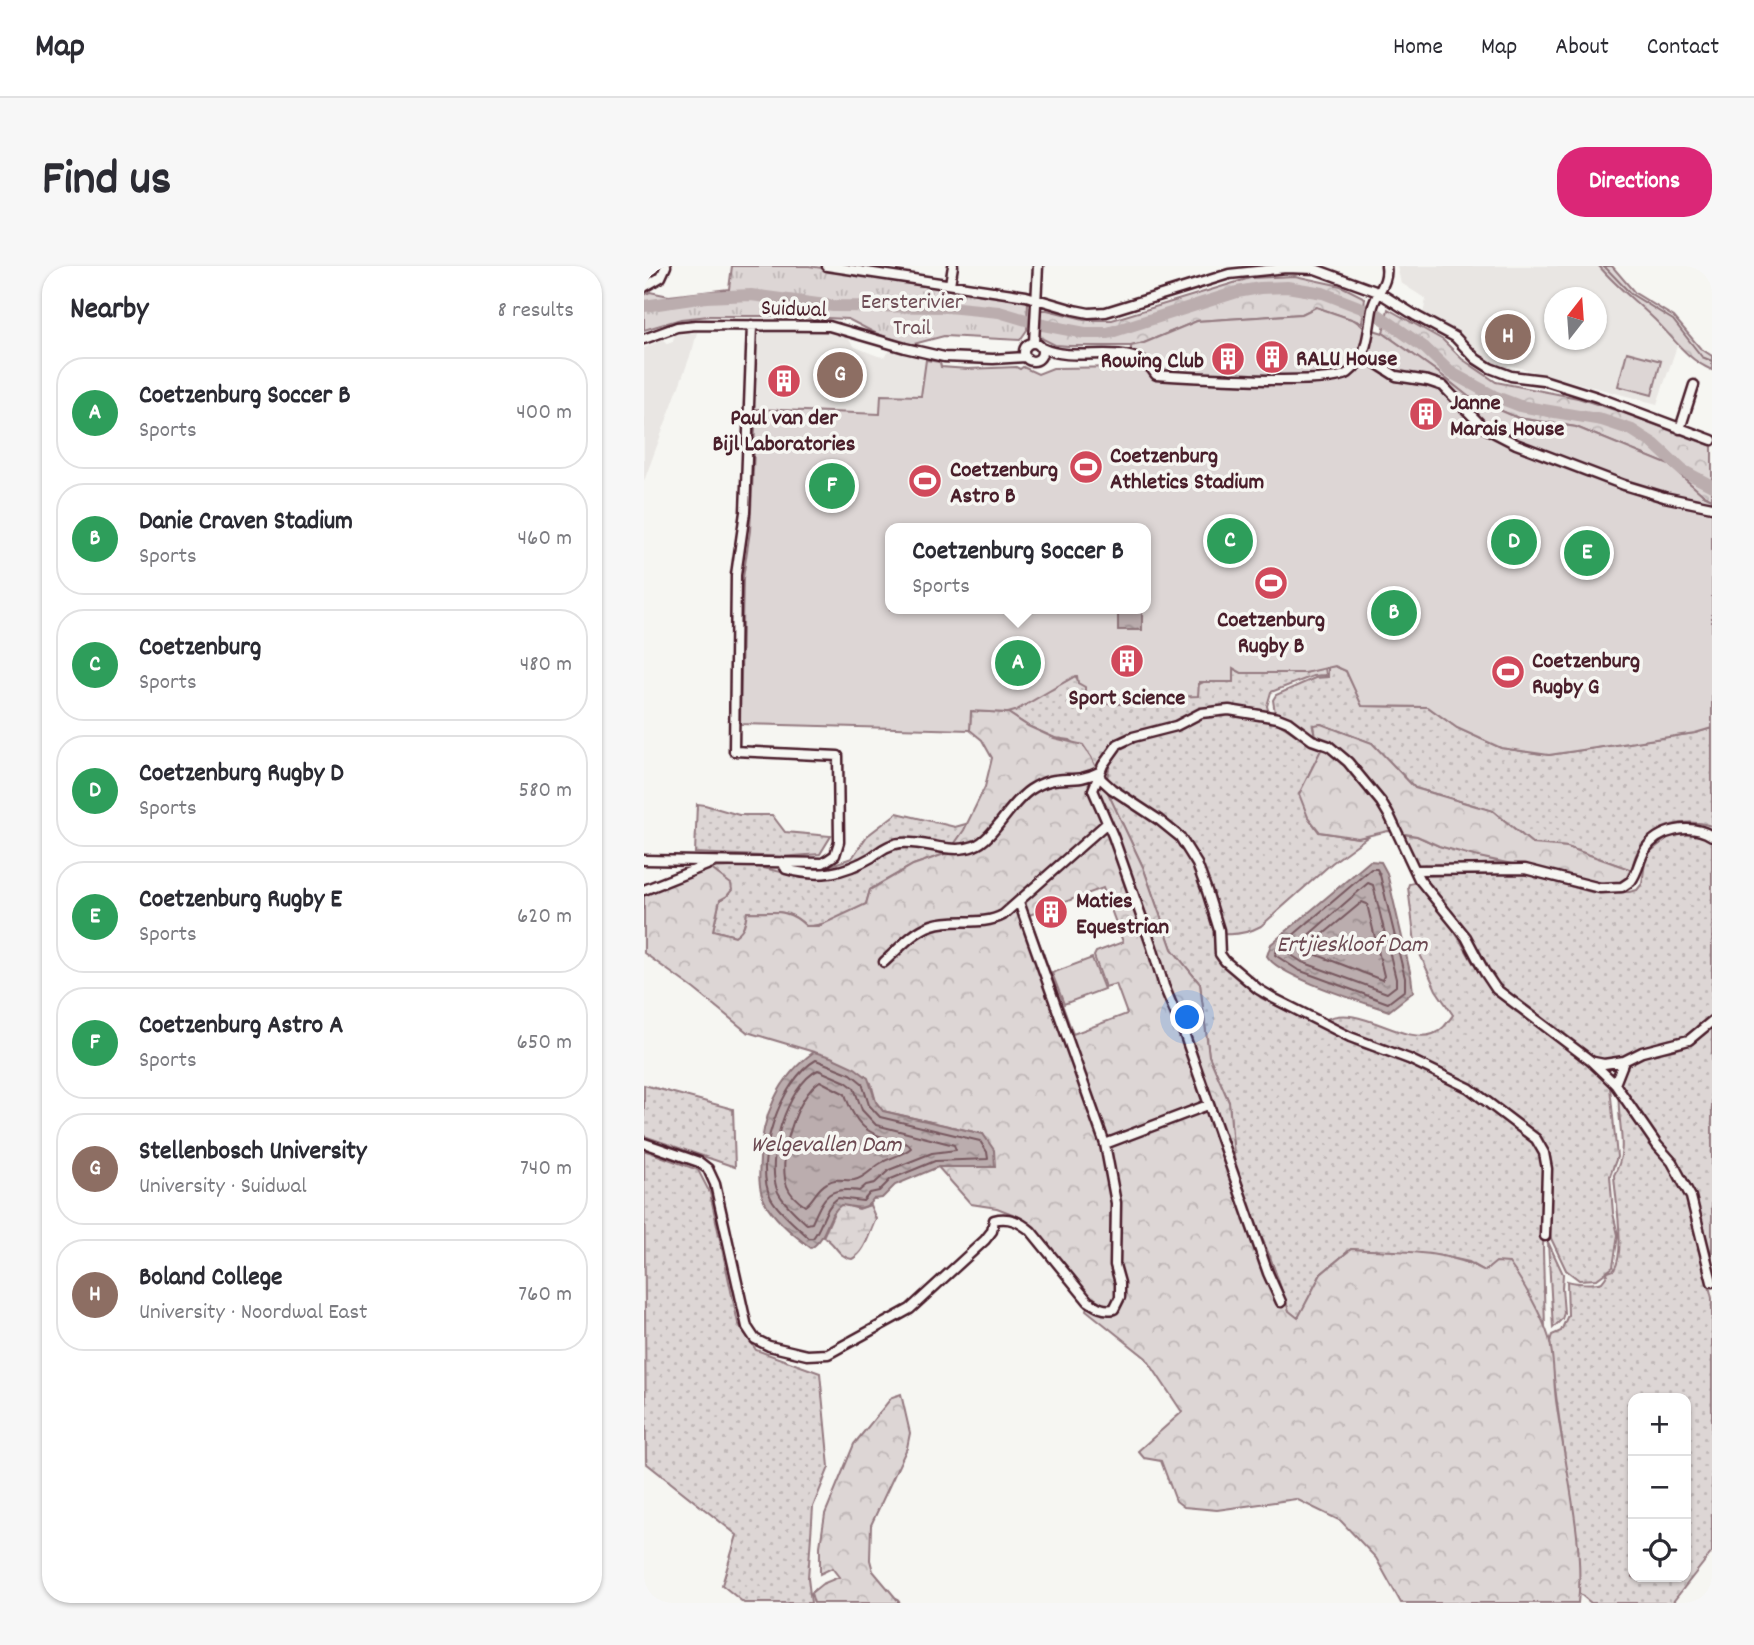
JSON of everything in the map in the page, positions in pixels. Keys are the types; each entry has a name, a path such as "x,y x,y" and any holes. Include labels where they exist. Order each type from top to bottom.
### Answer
{"street":[{"path":"644,288 661,276 666,266"},
{"path":"829,266 1026,296 1088,313 1106,312 1229,274 1296,267 1324,271 1378,292 1455,337 1476,359 1490,368 1511,376 1543,380 1597,397 1712,440"},
{"path":"950,284 953,266"},
{"path":"1038,266 1034,340 1042,352"},
{"path":"1386,266 1387,281 1378,292 1373,306 1363,355 1396,376 1443,386 1483,428 1516,444 1624,485 1712,507"},
{"path":"644,860 823,863 835,855 839,842 838,756 734,751 736,575 745,512 752,325"},
{"name":"Suidwal","path":"644,339 687,326 834,327 944,357 1026,357 1034,361 1042,352 1131,355 1148,363 1156,376 1315,380 1341,377 1353,369 1363,355"},
{"path":"1026,357 1025,347 1034,340"},
{"path":"1680,429 1694,385"},
{"path":"1280,1302 1185,1036 1164,986 1153,947 1093,790 1100,772 1118,744 1143,733 1176,726 1201,713 1229,710 1278,718 1312,740 1329,747 1348,762 1381,802 1419,879 1466,937 1483,971 1496,989 1591,1061 1615,1084 1682,1178 1691,1197 1712,1282"},
{"path":"782,862 786,869 799,873 827,875 854,867 890,845 901,842 956,849 974,846 986,839 1012,805 1030,790 1053,779 1079,780 1100,772"},
{"path":"1100,772 1101,779 1112,789 1159,820 1180,838 1197,864 1207,891 1219,930 1220,954 1224,961 1258,989 1275,999 1350,1037 1409,1059 1469,1088 1535,1139 1544,1153 1547,1169 1545,1236"},
{"path":"884,962 907,939 930,926 994,919 1019,902 1107,823"},
{"path":"1415,870 1525,869 1600,888 1615,888 1631,881 1647,847 1658,837 1675,830 1692,829 1712,836"},
{"path":"644,890 715,862"},
{"path":"644,1143 699,1162 711,1175 747,1326 755,1339 769,1346 815,1356 828,1354 840,1345 910,1309 985,1240 992,1231 995,1220 1001,1218 1022,1224 1031,1231 1088,1301 1107,1311 1114,1309 1120,1297 1120,1283 1115,1265 1116,1203 1105,1144 1019,902"},
{"path":"1591,1061 1604,1065 1624,1061 1642,1052 1689,1040 1712,1021"},
{"path":"1615,1084 1624,1061"},
{"path":"1105,1144 1208,1105"}],"shaded area":[{"path":"1397,266 1599,266 1617,287 1652,317 1677,346 1657,404 1509,365 1505,370 1483,360 1458,334 1423,315 1426,299 1401,283"},
{"path":"833,331 844,334 855,347 878,356 884,357 891,350 926,360 921,396 882,395 881,414 756,409 757,332"},
{"path":"697,332 644,481 644,348 664,339 666,343 673,342 674,335"}],"green space":[{"name":"Eersterivier Trail","path":"732,266 809,266 1015,297 1028,301 1027,330 1020,340 944,336 910,345 875,333 848,319 709,316 681,319 644,330 644,295 650,292 669,296 729,289"},
{"path":"1599,266 1612,266 1635,293 1674,317 1700,348 1712,356 1712,370 1686,353 1659,323"},
{"path":"1295,276 1341,286 1365,298 1362,323 1316,307 1302,314 1197,321 1131,346 1055,345 1037,336 1039,310 1088,320 1112,320 1250,278"},
{"path":"1316,307 1383,333 1469,397 1518,418 1576,427 1669,465 1703,495 1712,499 1712,728 1695,733 1549,755 1501,748 1457,728 1428,707 1362,706 1346,671 1335,666 1305,673 1242,673 1233,668 1233,682 1199,682 1198,696 1173,697 1172,704 1110,704 1089,701 1085,697 1085,687 1078,683 1075,676 1015,711 971,711 970,730 740,724 743,578 750,531 756,409 880,414 881,395 921,396 926,360 940,362 941,367 968,369 1023,367 1038,374 1053,368 1130,367 1131,346 1197,321 1302,314"},
{"path":"1388,309 1443,340 1462,359 1496,382 1578,398 1712,446 1712,499 1703,495 1669,465 1576,427 1518,418 1469,397 1383,333"},
{"path":"1627,352 1661,361 1652,395 1618,386"},
{"path":"1335,666 1346,671 1363,706 1428,707 1457,728 1501,748 1549,755 1695,733 1712,728 1712,826 1685,823 1661,829 1642,845 1635,856 1632,870 1567,847 1533,844 1493,811 1415,788 1372,743 1321,724 1313,726 1315,736 1275,713 1273,700 1276,695 1315,678 1328,677 1328,667"},
{"path":"1325,667 1326,675 1313,676 1271,692 1267,706 1269,714 1234,706 1127,735 1111,746 1096,771 1091,757 1069,740 1055,738 1008,713 1075,676 1085,687 1089,701 1110,704 1172,704 1173,697 1232,668 1242,673 1305,673"},
{"path":"971,711 1008,713 1054,738 1083,745 1091,757 1143,867 1172,949 1200,984 1209,1056 1229,1102 1236,1178 1270,1257 1289,1311 1298,1318 1321,1274 1351,1249 1437,1255 1485,1271 1496,1262 1509,1263 1537,1309 1551,1346 1556,1399 1577,1531 1578,1603 1401,1603 1376,1558 1341,1521 1296,1499 1217,1510 1184,1507 1176,1501 1161,1461 1144,1458 1138,1451 1182,1412 1146,1358 1086,1310 1089,1299 1018,1216 997,1208 971,1204 938,1167 995,1167 983,1134 883,1111 876,1102 871,1083 814,1052 747,1032 644,953 644,894 710,868 731,884 732,890 720,900 713,930 735,936 743,928 747,912 785,913 806,926 819,926 866,904 870,890 913,865 948,853 964,830 985,787 992,758 982,740 970,730","holes":["1103,888 1123,942 1096,952 1094,956 1105,987 1116,984 1127,1014 1073,1034 1029,915"]},
{"path":"1219,714 1265,718 1322,749 1309,774 1308,817 1319,832 1358,838 1370,835 1332,863 1261,926 1234,934 1224,934 1214,897 1187,840 1175,828 1114,787 1107,779 1114,756 1119,748 1131,740 1169,726"},
{"path":"1321,724 1372,743 1415,788 1493,811 1533,844 1567,847 1632,870 1631,873 1624,880 1612,885 1474,856 1439,846 1417,836 1388,831 1358,838 1320,832 1308,817 1299,794 1325,742 1315,736 1313,725"},
{"path":"1107,792 1162,825 1182,844 1202,883 1220,961 1261,998 1360,1047 1389,1056 1451,1083 1479,1099 1526,1135 1539,1153 1544,1175 1545,1329 1516,1273 1485,1271 1469,1262 1442,1256 1351,1249 1321,1274 1298,1319 1289,1311 1270,1257 1236,1178 1229,1102 1209,1056 1200,984 1172,949 1143,867"},
{"path":"697,804 739,815 772,815 785,832 831,836 820,854 780,857 695,853"},
{"path":"897,813 955,827 966,824 965,830 948,853 913,865 879,884 870,890 866,904 837,919 806,926 786,913 748,912 742,931 735,936 713,930 720,899 710,868 754,866 813,879 822,868 852,858 867,836"},
{"path":"1674,833 1702,834 1712,840 1712,1016 1685,1038 1635,1050 1619,1059 1605,1061 1595,1058 1503,991 1423,876 1510,873 1534,876 1591,892 1629,892 1637,890 1642,884 1646,855"},
{"path":"1403,834 1417,836 1439,846 1504,863 1418,867"},
{"path":"1418,882 1448,920 1496,995 1588,1064 1610,1087 1617,1157 1610,1176 1618,1235 1613,1267 1597,1279 1579,1280 1566,1270 1548,1232 1550,1158 1541,1141 1526,1126 1483,1093 1416,1057 1358,1037 1325,1022 1338,1016 1351,1016 1421,1036 1439,1031 1453,1015 1436,990 1415,943 1408,887 1409,884"},
{"path":"1092,958 1104,989 1064,1004 1052,973"},
{"path":"1712,1025 1712,1270 1694,1197 1684,1177 1619,1084 1622,1073 1636,1059 1686,1046"},
{"path":"644,1085 733,1109 735,1167 644,1136"},
{"path":"1619,1092 1679,1179 1688,1199 1712,1298 1712,1552 1691,1579 1691,1393 1628,1393 1628,1582 1688,1582 1672,1603 1591,1603 1579,1593 1574,1530 1553,1372 1550,1341 1552,1335 1561,1331 1568,1315 1567,1281 1590,1284 1602,1282 1608,1272 1614,1270 1617,1261 1620,1238 1614,1175 1619,1165 1622,1145"},
{"path":"644,1150 698,1170 710,1193 738,1323 756,1350 820,1373 829,1467 813,1507 808,1578 811,1603 744,1603 722,1585 737,1535 646,1463"},
{"path":"841,1204 859,1209 870,1205 876,1219 864,1247 852,1259 843,1255 823,1237 836,1208"},
{"path":"1548,1242 1563,1274 1564,1313 1553,1328"},
{"path":"901,1394 910,1433 907,1448 871,1525 870,1560 873,1571 900,1603 814,1603 811,1593 822,1584 839,1577 832,1568 820,1574 820,1546 825,1514 854,1444 892,1397"}],"water":[{"path":"1118,614 1142,614 1142,630 1118,630"},
{"name":"Ertjieskloof Dam","path":"1370,861 1381,862 1387,873 1411,976 1413,992 1389,1011 1304,980 1287,972 1267,956 1271,944"},
{"name":"Welgevallen Dam","path":"814,1052 855,1068 868,1078 876,1102 883,1111 983,1134 994,1150 995,1167 938,1167 895,1185 882,1198 873,1199 866,1206 859,1208 841,1205 832,1215 817,1244 811,1248 774,1215 765,1202 759,1170 764,1128 774,1099 791,1073"}],"waterway":[{"path":"1604,266 1631,294 1673,320 1702,357 1712,361"},
{"path":"644,306 706,297 751,295 833,306 948,307 999,312 1043,325 1085,333 1108,333 1237,292 1287,287 1323,293 1377,314 1425,348 1450,372 1494,396 1520,406 1602,420 1632,430 1654,444 1682,470 1712,486"}],"place":[{"name":"Boland College","path":"1508,337"},
{"name":"RALU House","path":"1272,357"},
{"name":"Rowing Club","path":"1228,359"},
{"name":"Stellenbosch University","path":"840,375"},
{"name":"Paul van der Bijl Laboratories","path":"784,381"},
{"name":"Janne Marais House","path":"1426,414"},
{"name":"Coetzenburg Athletics Stadium","path":"1086,467"},
{"name":"Coetzenburg Astro B","path":"925,481"},
{"name":"Coetzenburg Astro A","path":"832,486"},
{"name":"Coetzenburg","path":"1230,541"},
{"name":"Coetzenburg Rugby D","path":"1514,542"},
{"name":"Coetzenburg Rugby E","path":"1587,553"},
{"name":"Coetzenburg Rugby B","path":"1271,583"},
{"name":"Danie Craven Stadium","path":"1394,613"},
{"name":"Sport Science","path":"1127,661"},
{"name":"Coetzenburg Soccer B","path":"1018,663"},
{"name":"Coetzenburg Rugby G","path":"1508,672"},
{"name":"Maties Equestrian","path":"1051,912"}]}
